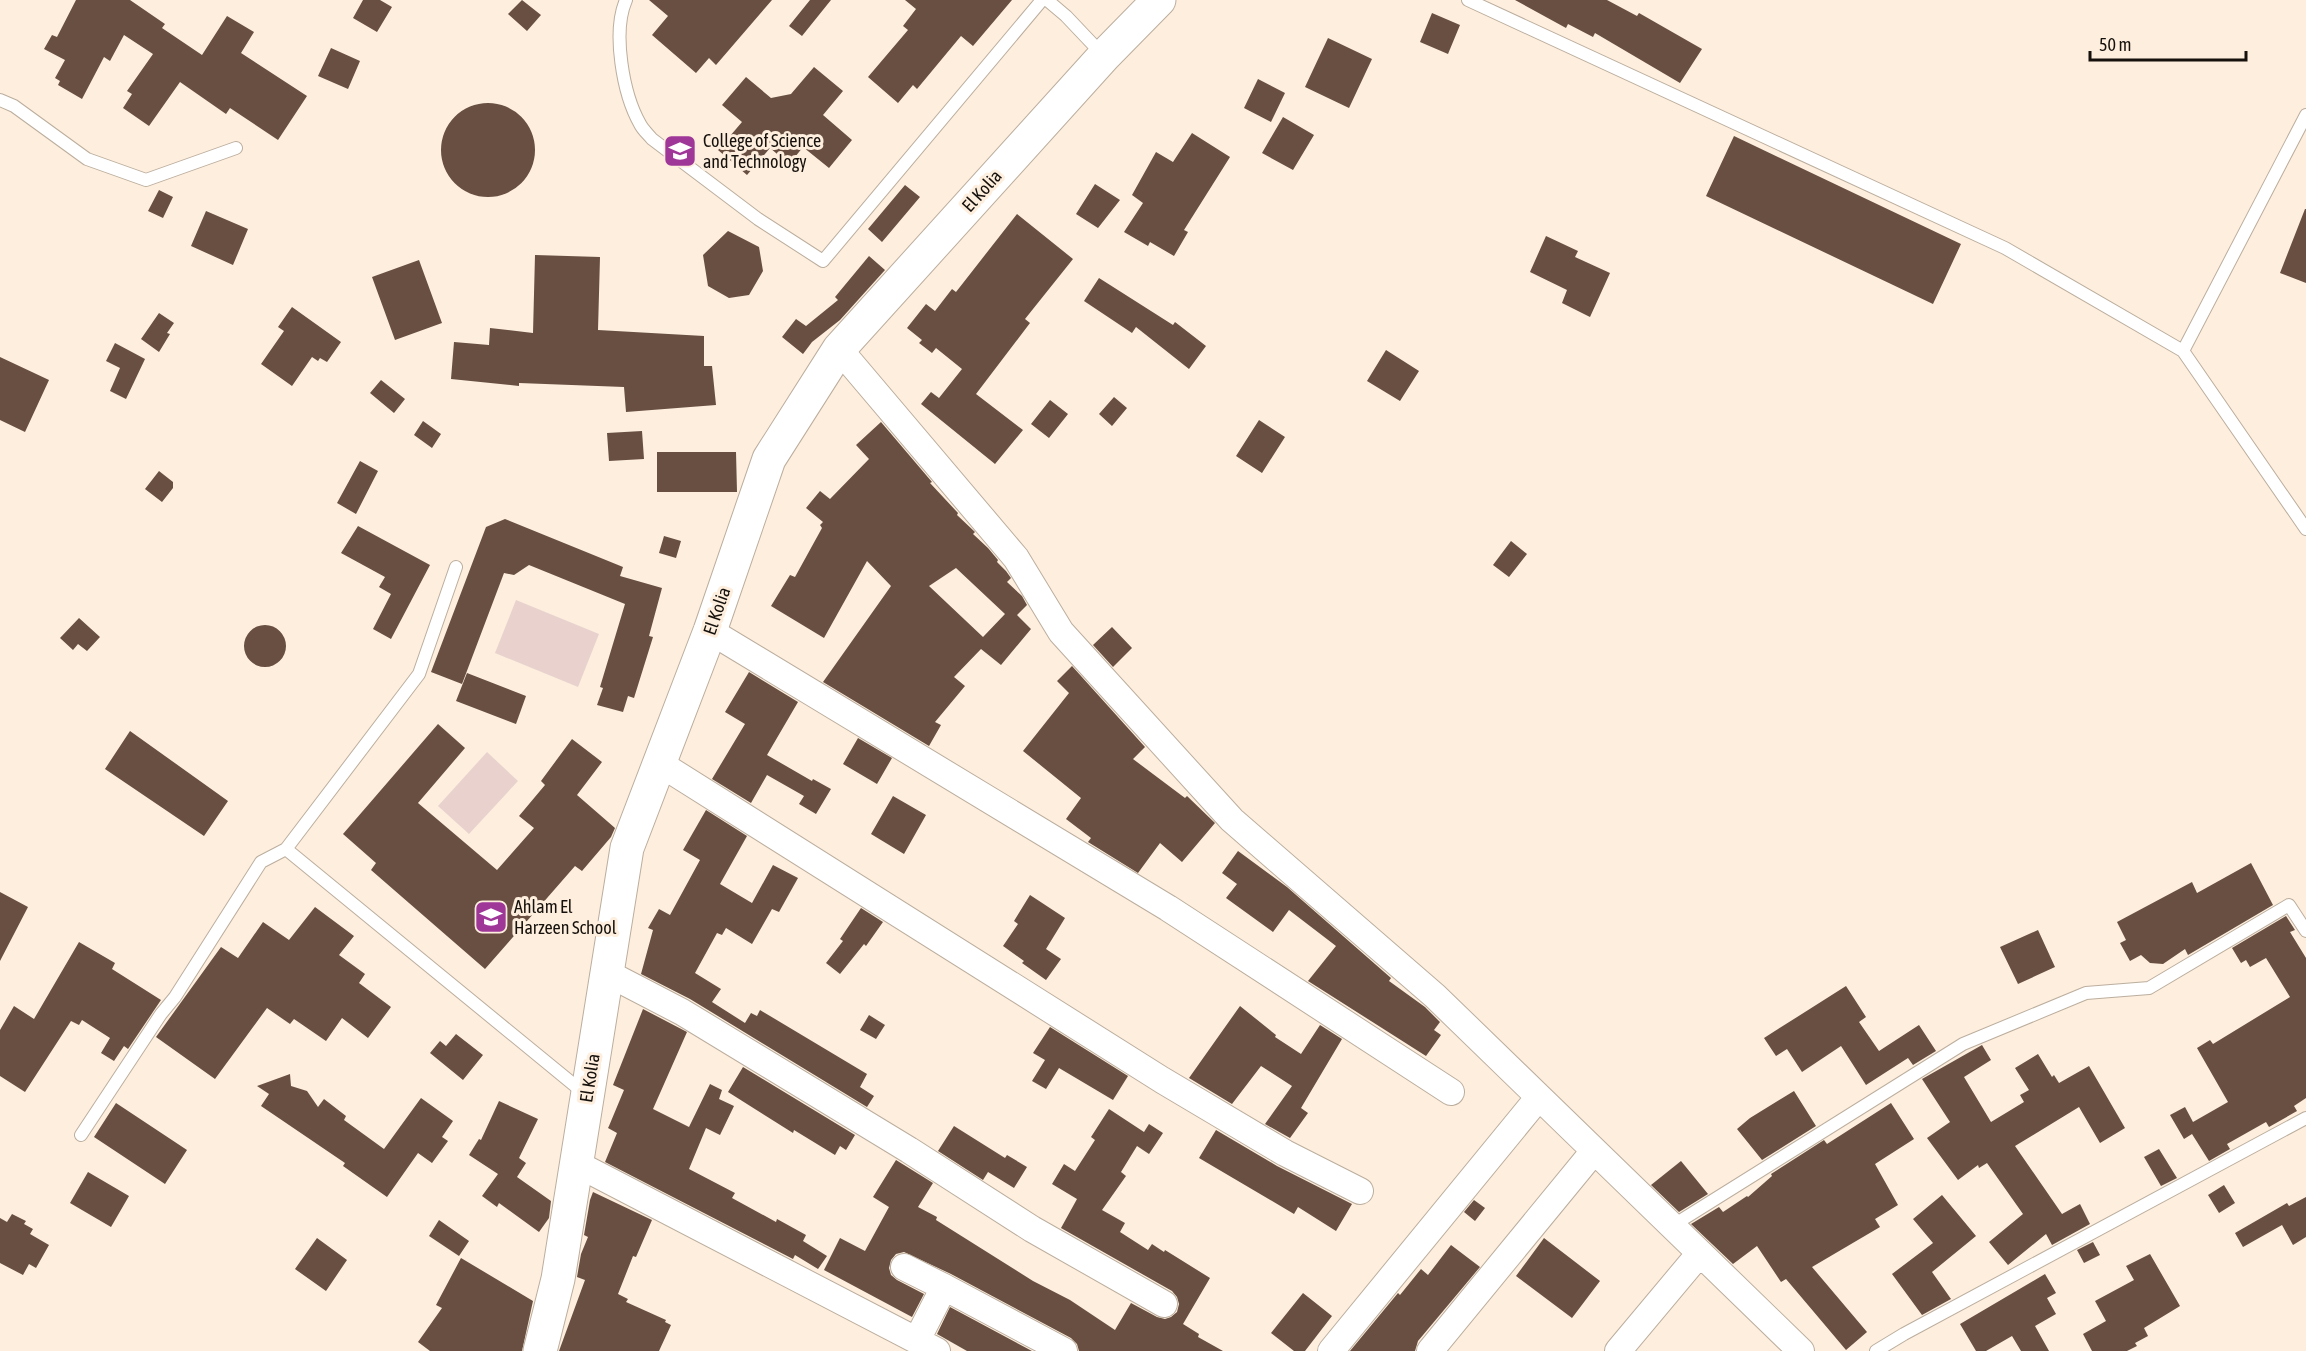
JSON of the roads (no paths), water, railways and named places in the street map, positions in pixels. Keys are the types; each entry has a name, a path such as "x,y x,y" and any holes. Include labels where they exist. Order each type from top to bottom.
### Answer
{"street":[{"name":"El Kolia","path":"540,1351 558,1279 627,848 710,631 769,459 839,349 1104,56 1159,0"},
{"path":"839,349 1016,558 1061,632 1232,820 1435,996 1700,1253 1785,1346"},
{"path":"710,631 1168,909 1451,1092"},
{"path":"658,763 1162,1080 1285,1153 1360,1191"},
{"path":"607,973 682,1012 909,1150 1032,1229 1164,1304"},
{"path":"1331,1351 1539,1097"},
{"path":"1430,1351 1594,1151"},
{"path":"577,1164 927,1346 944,1287"},
{"path":"1618,1351 1700,1253"},
{"path":"904,1267 1064,1351"}],"lane":[{"path":"626,0 621,10 620,49 627,93 640,125 652,139 750,212 823,261 1042,0"},
{"path":"1047,0 1066,16 1104,56"},
{"path":"1468,0 2005,248 2183,351 2306,529"},
{"path":"0,100 14,106 87,159 146,180 236,148"},
{"path":"2183,351 2300,141 2306,115"},
{"path":"81,1135 161,1014 175,997 261,862 286,849 419,674 456,567"},
{"path":"286,849 587,1096"},
{"path":"1672,1226 1963,1044 2086,993 2149,988 2289,905 2306,931"},
{"path":"1876,1351 1914,1328 2306,1118"}],"place":[{"name":"College of Science and Technology","path":"680,151"},
{"name":"Ahlam El Harzeen School","path":"491,917"}]}
